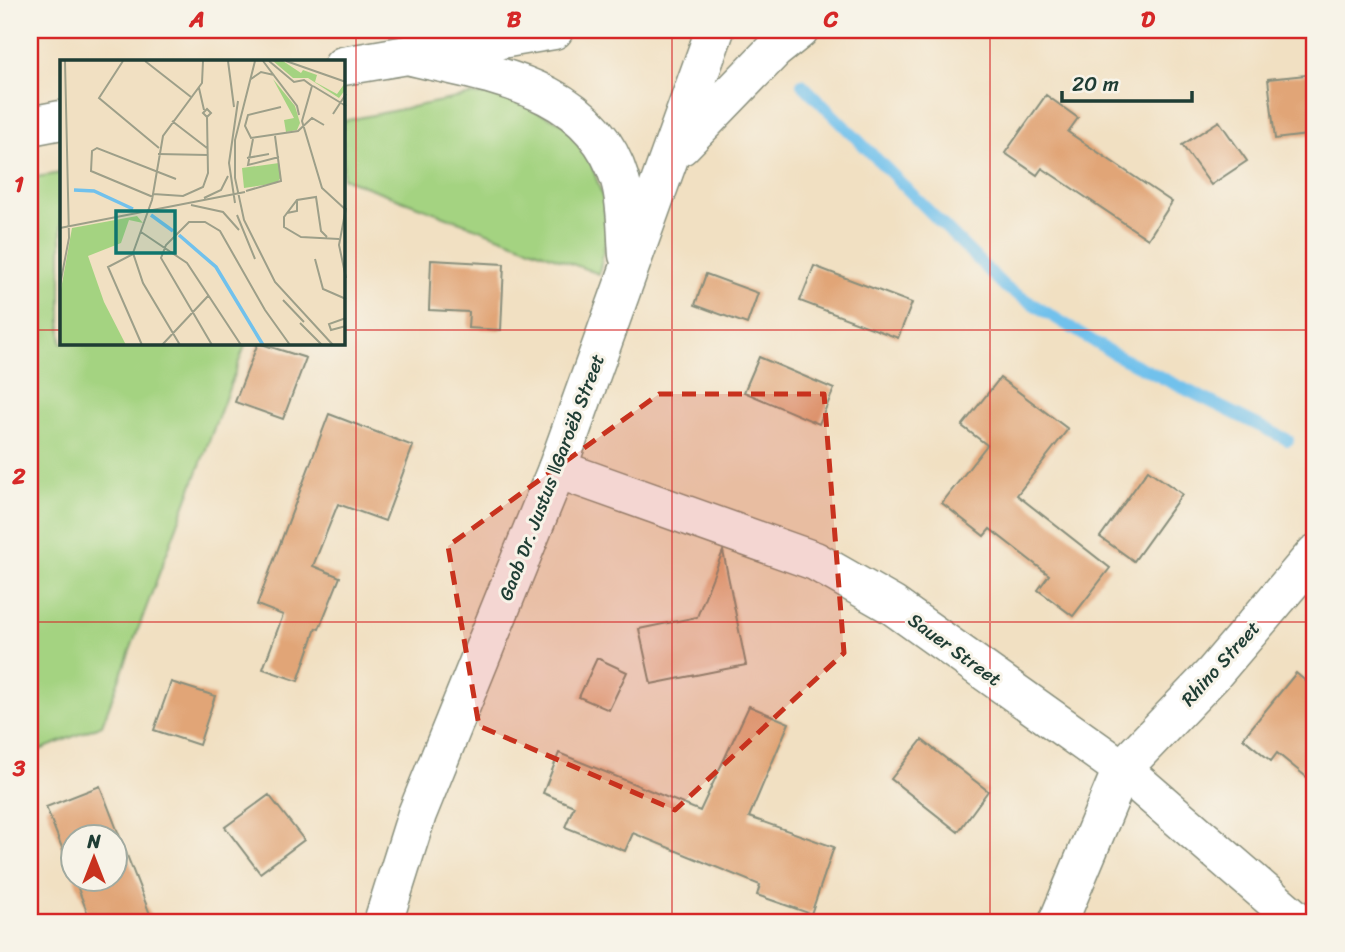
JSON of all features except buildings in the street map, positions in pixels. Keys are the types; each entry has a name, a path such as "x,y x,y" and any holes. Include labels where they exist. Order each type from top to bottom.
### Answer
{"street":[{"path":"345,66 554,30"},
{"name":"Gaob Dr. Justus ǁGaroëb Street","path":"383,922 417,814 557,469 628,267 673,155 715,30"},
{"path":"673,155 774,50 799,30"},
{"path":"407,55 525,86 558,100 585,119 620,179 625,208 628,267"},
{"path":"30,126 60,120"},
{"name":"Sauer Street","path":"557,469 815,561 892,605 1122,769 1299,922"},
{"name":"Rhino Street","path":"1122,769 1213,674 1315,554"},
{"path":"1058,922 1122,769"}],"highlighted area":[{"path":"659,394 824,394 844,653 675,810 479,726 448,546"}],"green space":[{"path":"471,95 500,95 565,124 587,151 603,198 607,234 599,274 345,179 345,121"},
{"path":"60,173 60,345 245,345 102,725 30,754 30,178"}],"waterway":[{"path":"802,84 1005,287 1114,354 1288,440"}]}
